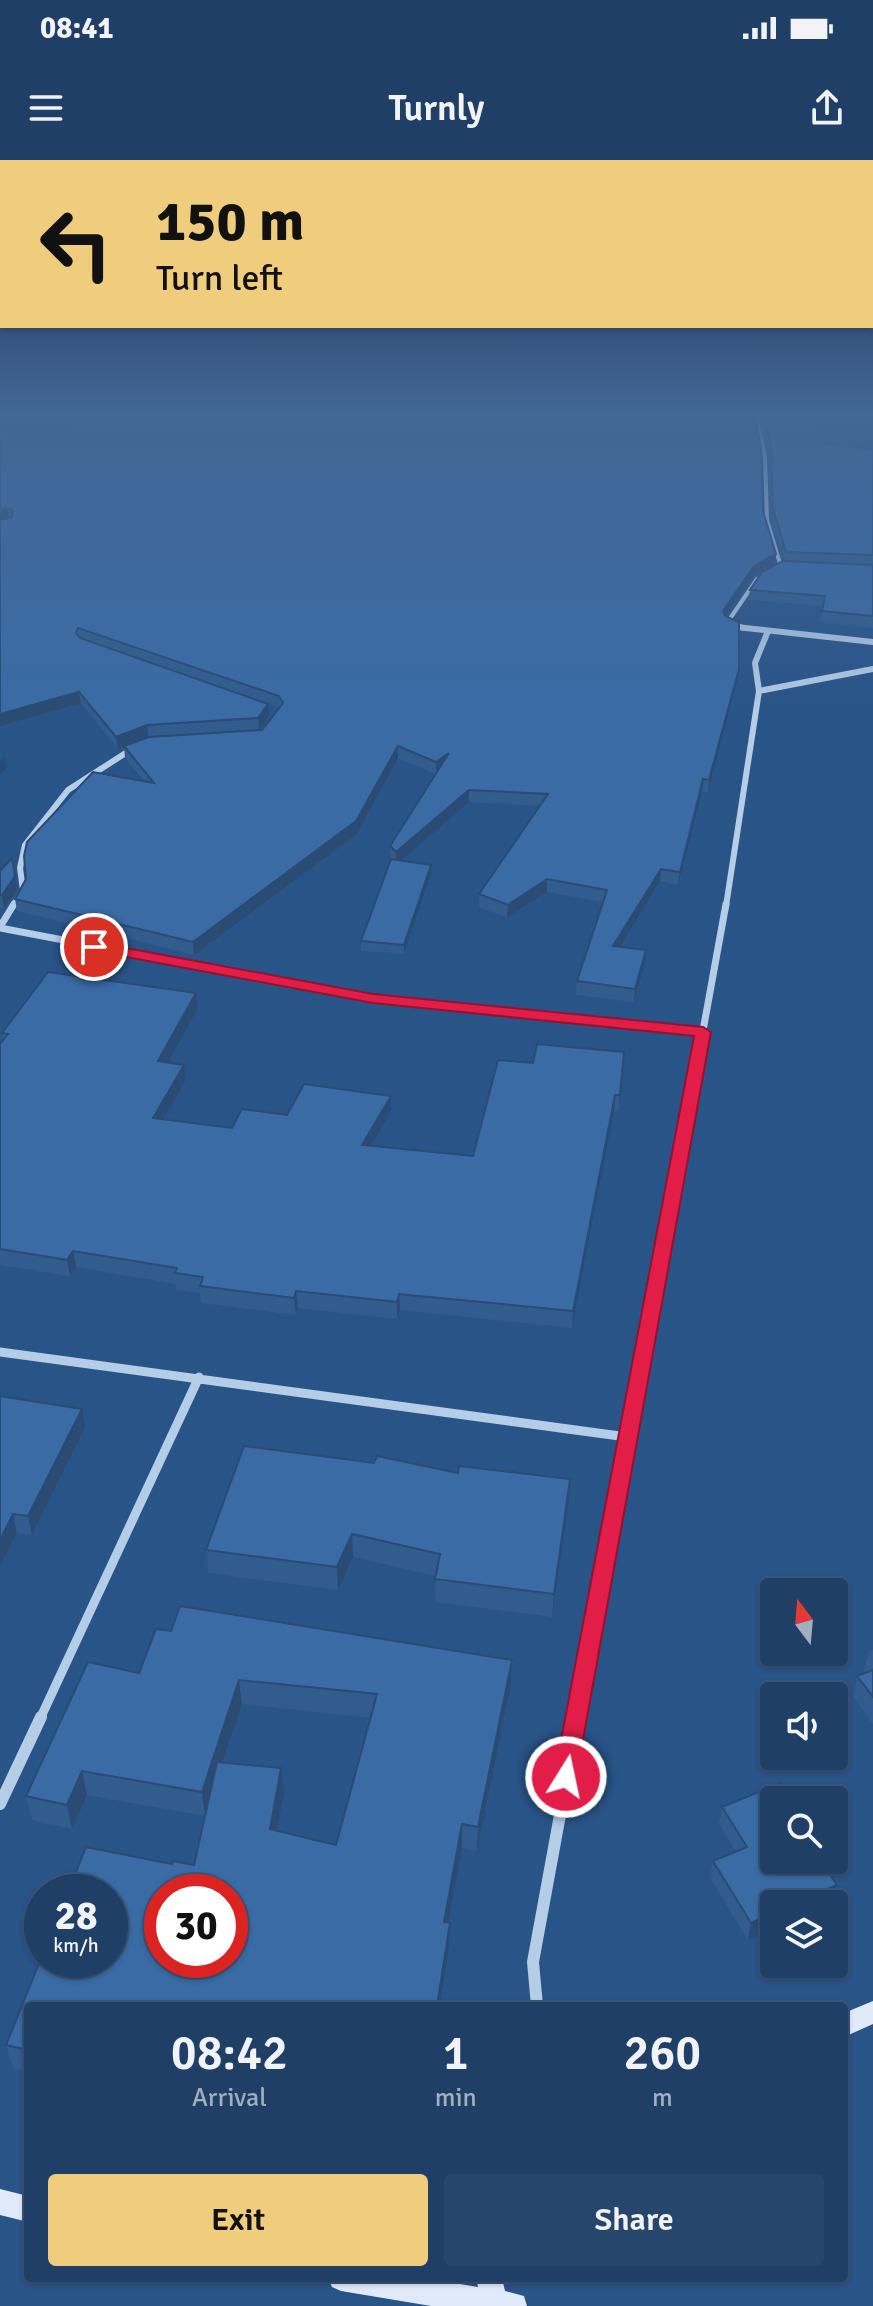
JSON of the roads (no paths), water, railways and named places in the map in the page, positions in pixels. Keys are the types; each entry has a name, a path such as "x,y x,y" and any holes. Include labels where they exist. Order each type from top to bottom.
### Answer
{"main road":[{"path":"0,2202 24,2208"},
{"path":"371,2282 498,2299"}],"street":[{"path":"767,513 781,567"},
{"path":"796,568 781,567 757,579 727,623 737,628 873,642"},
{"path":"537,2002 533,1962 724,919 759,691 755,663 768,631"},
{"path":"759,691 873,669"},
{"path":"137,748 124,752 68,790 25,845 20,868 23,890 0,927 373,999 703,1032"},
{"path":"0,1352 627,1437"},
{"path":"0,1804 199,1377"}]}
